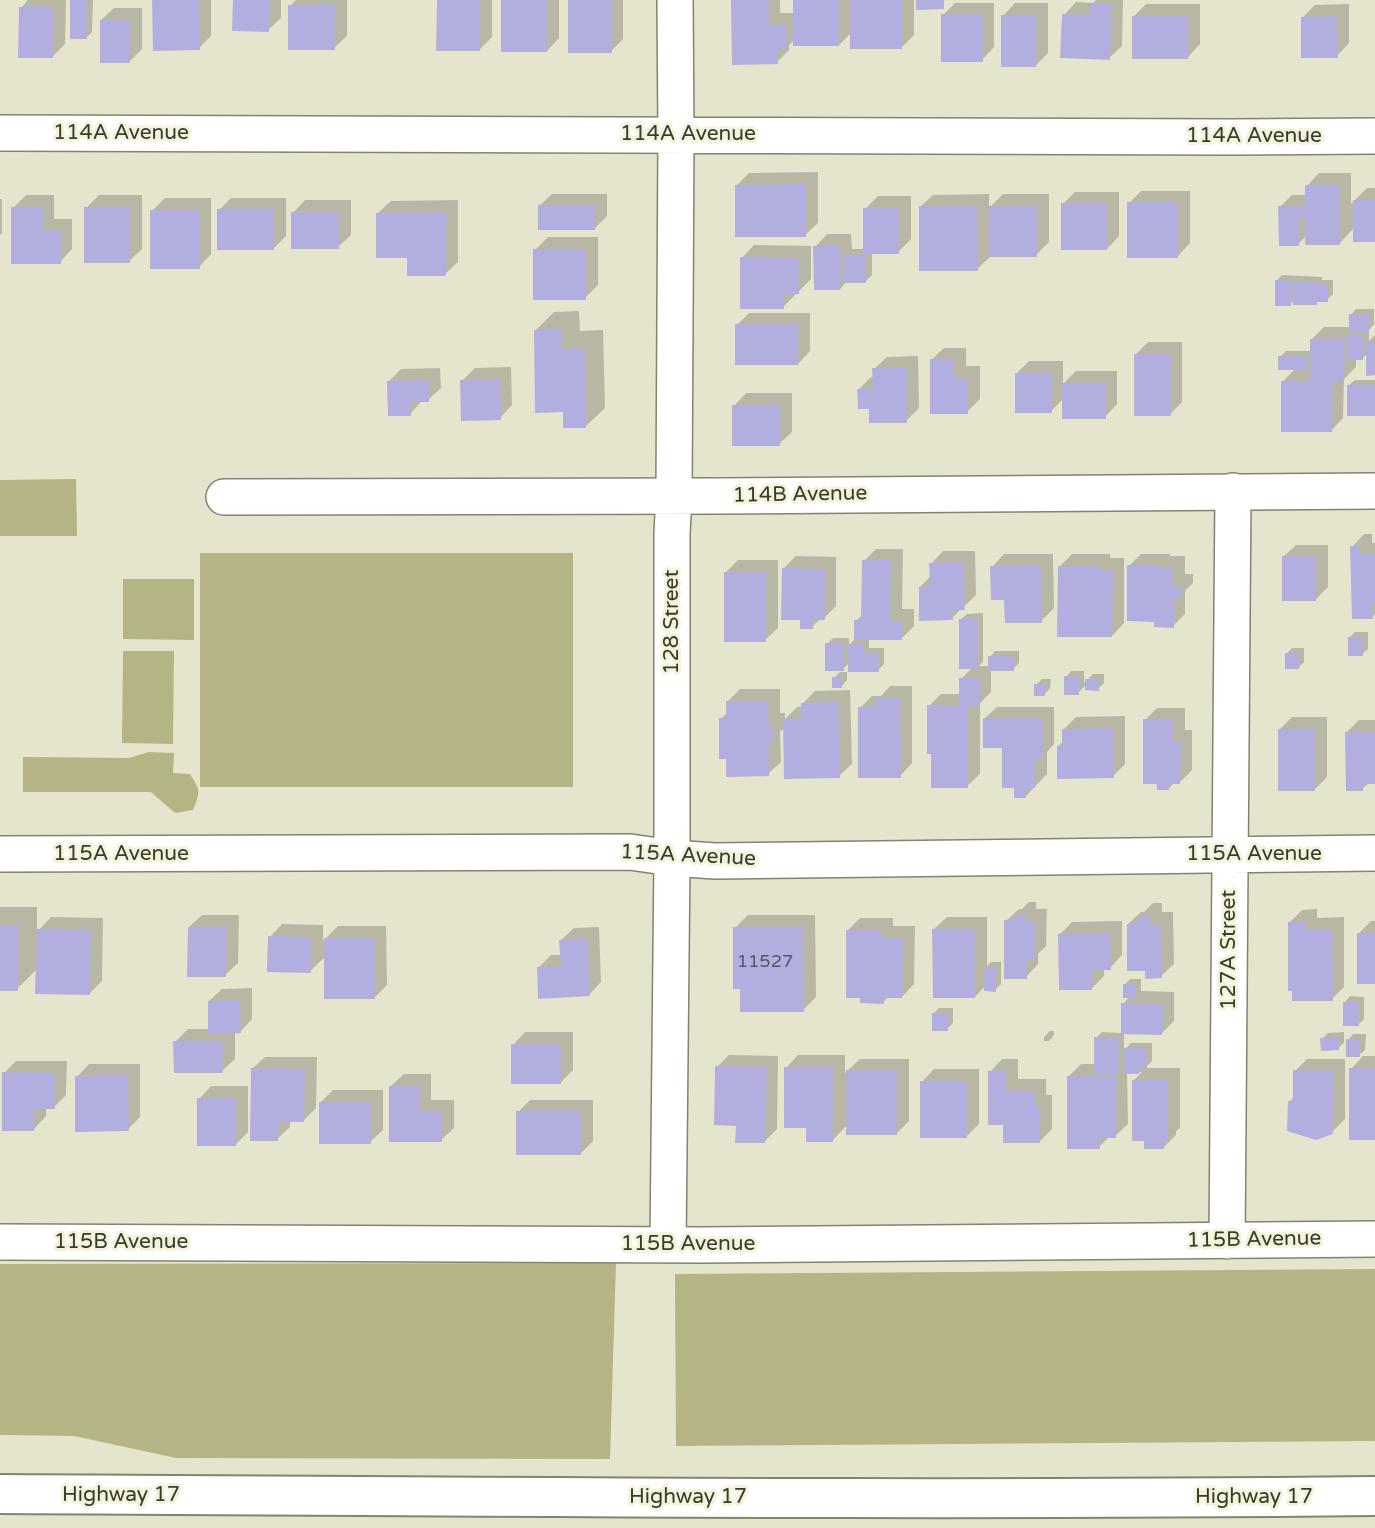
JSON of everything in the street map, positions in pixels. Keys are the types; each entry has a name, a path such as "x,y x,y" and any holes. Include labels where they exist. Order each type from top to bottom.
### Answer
{"highway":[{"name":"Highway 17","path":"0,1494 1375,1496"}],"street":[{"name":"128 Street","path":"668,1245 675,0"},
{"name":"114A Avenue","path":"0,133 1375,136"},
{"name":"127A Street","path":"1227,1241 1233,491"},
{"name":"114B Avenue","path":"225,497 1375,491"},
{"name":"115A Avenue","path":"0,854 630,852 715,861 1375,853"},
{"name":"115B Avenue","path":"0,1242 668,1245 1375,1239"}],"shaded area":[{"path":"76,479 77,536 0,536 0,480"},
{"path":"200,553 573,553 573,787 200,787"},
{"path":"123,579 194,579 194,640 123,639"},
{"path":"123,651 174,651 173,744 122,743"},
{"path":"149,752 174,753 173,773 190,774 198,791 193,810 175,813 151,792 23,792 23,757 129,758"},
{"path":"616,1263 610,1459 176,1458 74,1436 0,1435 0,1264"},
{"path":"1375,1269 1375,1441 676,1446 675,1274"}],"building":[{"path":"70,0 87,0 87,39 70,39"},
{"path":"152,0 199,0 200,50 153,51"},
{"path":"233,0 270,0 269,32 232,31"},
{"path":"437,0 480,0 480,51 436,51"},
{"path":"501,0 547,0 547,52 501,52"},
{"path":"568,0 612,0 612,53 568,53"},
{"path":"731,0 769,0 769,25 787,25 787,49 778,49 778,64 732,65"},
{"path":"793,0 839,0 839,46 793,46"},
{"path":"850,0 902,0 902,49 850,49"},
{"path":"916,0 944,0 944,9 916,10"},
{"path":"1090,3 1112,4 1110,60 1060,58 1062,14 1090,15"},
{"path":"288,5 335,5 335,50 288,50"},
{"path":"19,7 54,7 53,58 18,58"},
{"path":"941,14 983,14 983,62 941,62"},
{"path":"1001,15 1036,15 1036,67 1001,67"},
{"path":"1132,16 1188,16 1188,59 1132,59"},
{"path":"1337,16 1338,58 1301,58 1301,17"},
{"path":"100,20 130,20 130,63 100,63"},
{"path":"806,184 806,237 735,237 735,185"},
{"path":"1305,185 1339,185 1340,245 1305,245 1305,217 1299,217 1299,246 1279,246 1278,206 1305,206"},
{"path":"1353,200 1375,200 1375,242 1353,242"},
{"path":"1127,202 1178,202 1178,258 1127,258"},
{"path":"1061,203 1107,203 1107,250 1061,250"},
{"path":"538,205 595,205 595,230 538,230"},
{"path":"919,206 977,206 978,271 919,271"},
{"path":"989,206 1037,206 1037,257 989,257"},
{"path":"11,207 43,207 43,231 61,231 61,264 11,264"},
{"path":"84,207 130,207 130,263 84,263"},
{"path":"863,208 899,208 899,254 866,254 866,283 843,283 843,255 863,255"},
{"path":"217,209 274,209 274,250 217,250"},
{"path":"150,210 200,210 200,269 150,269"},
{"path":"291,212 339,212 339,249 291,249"},
{"path":"446,212 446,276 407,276 407,258 376,258 376,213"},
{"path":"840,245 840,290 814,290 813,246"},
{"path":"533,249 586,249 586,300 533,300"},
{"path":"740,257 799,258 799,294 784,294 784,309 740,309"},
{"path":"1275,280 1291,280 1291,306 1275,306"},
{"path":"1292,282 1328,285 1328,302 1293,305"},
{"path":"1349,314 1369,314 1369,332 1349,332"},
{"path":"735,324 798,324 798,365 735,365"},
{"path":"561,329 562,349 585,348 586,428 563,428 563,412 535,413 534,330"},
{"path":"1347,335 1363,335 1363,360 1347,360"},
{"path":"1310,339 1345,339 1344,381 1332,381 1332,432 1281,432 1281,381 1310,381"},
{"path":"1366,342 1375,342 1375,375 1366,376"},
{"path":"1134,354 1171,354 1171,416 1134,416"},
{"path":"1278,356 1307,356 1307,370 1278,370"},
{"path":"930,359 954,359 954,378 968,378 968,414 930,414"},
{"path":"872,368 907,368 907,423 869,423 869,409 858,409 857,389 873,389"},
{"path":"1015,373 1052,373 1052,413 1015,413"},
{"path":"500,379 501,420 461,421 460,380"},
{"path":"429,380 429,402 410,402 411,416 388,416 387,381"},
{"path":"1062,383 1106,383 1106,419 1062,419"},
{"path":"1347,385 1375,385 1375,416 1347,416"},
{"path":"732,405 780,405 780,446 732,446"},
{"path":"1350,546 1360,546 1360,554 1375,554 1373,619 1352,619"},
{"path":"1282,556 1316,556 1316,601 1282,601"},
{"path":"862,560 891,560 890,621 902,621 902,640 854,640 854,620 861,620"},
{"path":"963,562 965,610 952,610 953,620 919,621 919,587 930,587 929,563"},
{"path":"1041,565 1042,623 1005,623 1004,600 991,600 990,566"},
{"path":"1127,565 1173,568 1173,586 1181,586 1181,597 1174,597 1174,628 1154,627 1154,622 1127,621"},
{"path":"1058,566 1098,566 1098,570 1113,570 1112,637 1057,637"},
{"path":"782,568 825,569 825,620 813,620 813,629 800,629 800,620 781,620"},
{"path":"724,572 766,572 766,642 724,642"},
{"path":"978,618 978,669 959,669 959,619"},
{"path":"1348,637 1363,637 1363,656 1348,656"},
{"path":"825,643 844,643 844,671 825,671"},
{"path":"848,644 864,644 864,653 879,653 879,672 848,672"},
{"path":"1285,653 1299,653 1299,669 1285,669"},
{"path":"988,656 1014,656 1014,671 988,671"},
{"path":"1064,676 1079,676 1079,695 1064,695"},
{"path":"832,677 842,677 842,688 832,688"},
{"path":"959,678 980,678 980,706 968,706 968,788 931,788 931,754 927,754 927,705 959,706"},
{"path":"1085,679 1099,679 1099,691 1085,690"},
{"path":"1034,684 1046,684 1045,696 1034,696"},
{"path":"875,698 900,698 901,778 858,778 858,707 875,707"},
{"path":"726,701 768,701 769,725 773,725 773,741 769,741 769,776 726,777 726,759 719,759 719,718 726,718"},
{"path":"839,702 840,778 784,779 783,719 801,718 801,703"},
{"path":"983,718 1043,718 1043,758 1035,758 1035,788 1026,788 1026,798 1014,798 1014,788 1002,788 1002,748 983,748"},
{"path":"1143,719 1173,719 1173,742 1181,742 1180,784 1169,784 1169,790 1157,790 1157,784 1143,784"},
{"path":"1113,728 1114,778 1057,779 1057,746 1062,745 1062,729"},
{"path":"1278,729 1315,729 1315,791 1278,791"},
{"path":"1345,732 1375,732 1375,784 1363,784 1363,791 1346,791"},
{"path":"1015,914 1025,914 1025,921 1035,921 1035,960 1027,960 1027,979 1004,979 1004,920 1015,920"},
{"path":"1139,915 1150,915 1150,924 1161,924 1162,978 1145,979 1145,971 1127,971 1127,924 1139,923"},
{"path":"1305,921 1305,930 1332,929 1333,1001 1292,1001 1292,991 1288,991 1288,922"},
{"path":"0,925 19,926 18,991 0,991"},
{"path":"188,927 227,927 226,977 187,977"},
{"path":"733,927 803,927 804,1012 740,1012 740,989 733,989"},
{"path":"37,929 91,930 90,995 35,994"},
{"path":"932,929 975,929 975,998 933,998"},
{"path":"846,930 881,930 881,938 903,938 902,998 884,998 884,1004 860,1003 860,998 846,998"},
{"path":"1110,933 1111,970 1092,970 1092,990 1059,990 1058,934"},
{"path":"1357,933 1375,933 1375,984 1357,984"},
{"path":"268,936 311,937 311,973 267,972"},
{"path":"324,938 374,938 375,999 324,999"},
{"path":"587,938 590,996 538,999 537,967 561,966 559,940"},
{"path":"984,967 996,967 996,992 984,991"},
{"path":"1123,984 1136,984 1136,998 1123,998"},
{"path":"240,1000 241,1033 208,1034 208,1001"},
{"path":"1343,1002 1359,1002 1359,1026 1343,1026"},
{"path":"1121,1003 1163,1004 1162,1035 1121,1034"},
{"path":"932,1013 948,1013 948,1031 932,1031"},
{"path":"1094,1037 1119,1038 1119,1074 1094,1074"},
{"path":"1339,1037 1339,1050 1321,1051 1320,1038"},
{"path":"1346,1039 1360,1039 1360,1057 1346,1057"},
{"path":"173,1041 223,1041 223,1073 174,1073"},
{"path":"511,1044 561,1044 561,1084 511,1084"},
{"path":"1124,1048 1146,1048 1147,1068 1139,1068 1139,1074 1124,1074"},
{"path":"715,1066 767,1067 765,1143 735,1143 736,1126 714,1125"},
{"path":"784,1067 833,1067 833,1142 806,1142 806,1128 784,1128"},
{"path":"251,1068 305,1069 304,1122 278,1122 278,1141 250,1141"},
{"path":"1349,1068 1375,1068 1375,1140 1349,1140"},
{"path":"846,1070 897,1070 897,1135 846,1135"},
{"path":"1006,1070 1006,1091 1035,1091 1035,1106 1040,1106 1040,1143 1003,1143 1003,1125 988,1125 988,1071"},
{"path":"1293,1070 1334,1071 1333,1134 1316,1140 1287,1131 1288,1101 1293,1101"},
{"path":"2,1072 55,1073 55,1109 34,1109 34,1131 2,1131"},
{"path":"128,1075 129,1131 75,1132 75,1076"},
{"path":"1067,1076 1116,1076 1116,1138 1099,1138 1100,1149 1067,1149"},
{"path":"1132,1080 1168,1080 1168,1142 1164,1142 1164,1149 1144,1149 1144,1141 1132,1141"},
{"path":"920,1081 967,1081 967,1138 920,1138"},
{"path":"389,1086 420,1086 420,1111 442,1111 442,1142 389,1142"},
{"path":"197,1098 236,1098 236,1146 197,1146"},
{"path":"319,1102 371,1102 371,1144 319,1144"},
{"path":"516,1111 581,1111 581,1155 516,1155"}]}
